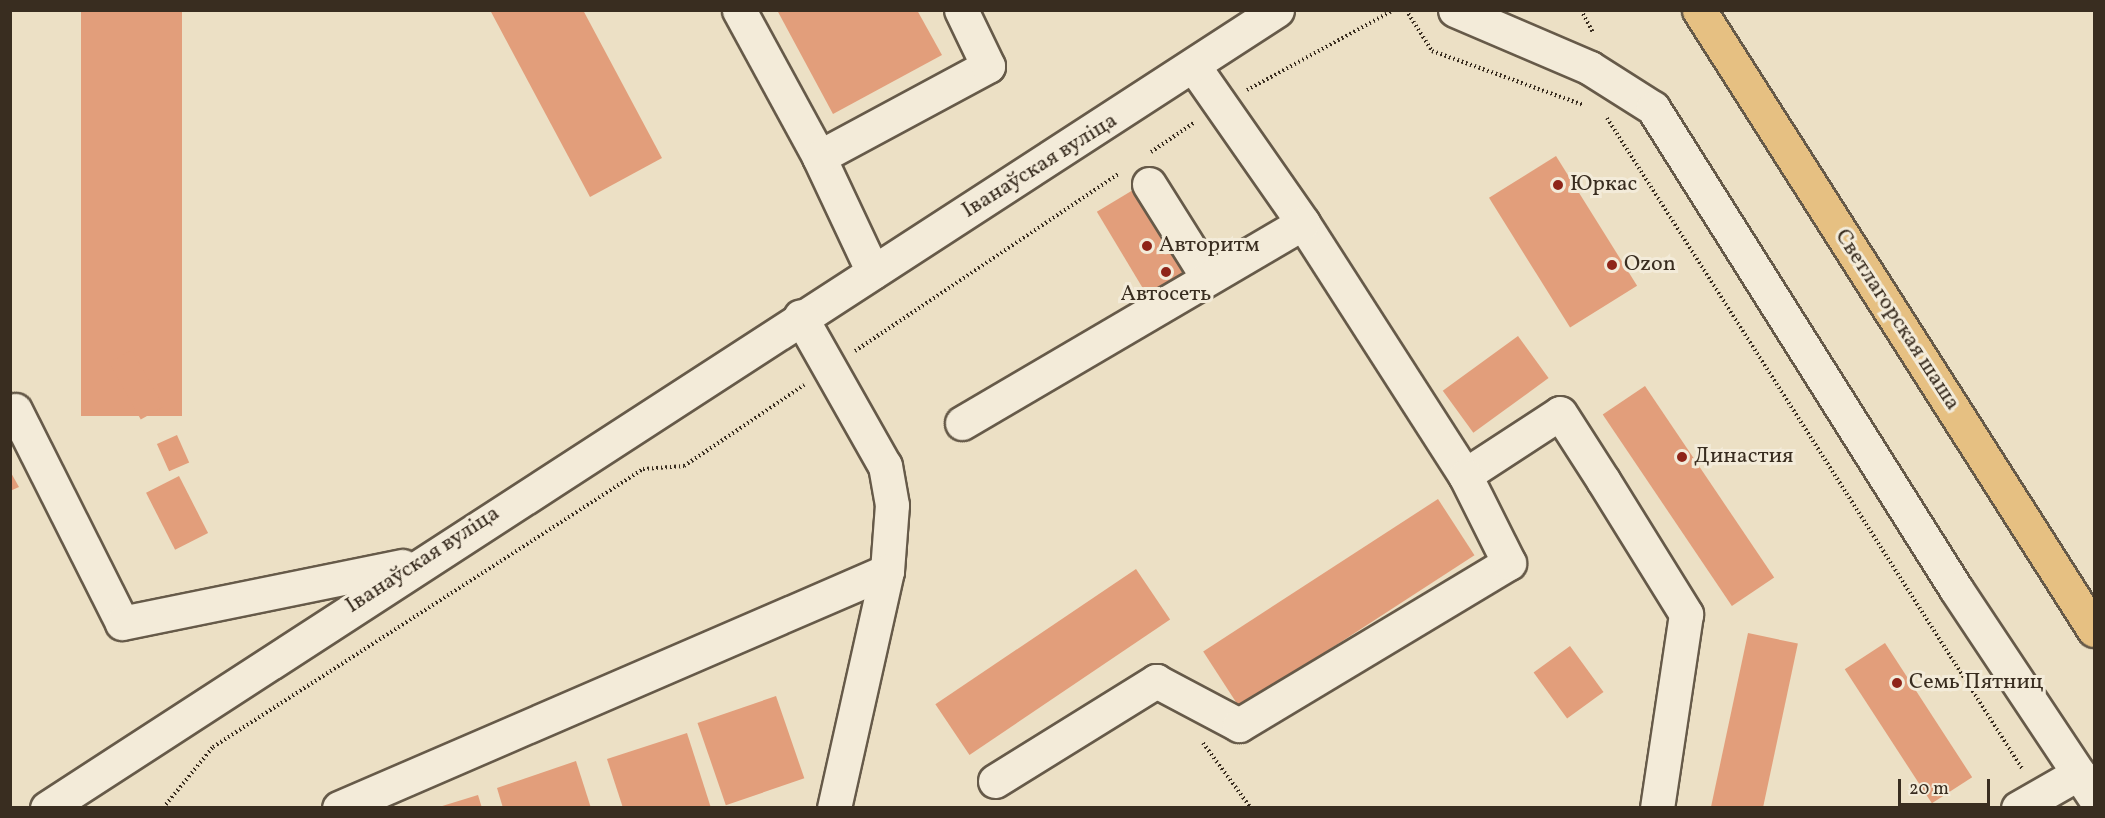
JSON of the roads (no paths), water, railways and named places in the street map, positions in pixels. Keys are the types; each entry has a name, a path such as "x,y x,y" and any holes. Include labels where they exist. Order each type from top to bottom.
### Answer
{"main road":[{"name":"Светлагорская шаша","path":"1699,10 2094,630"}],"street":[{"path":"739,10 819,157 873,272"},
{"path":"819,157 988,66 961,10"},
{"name":"Іванаўская вуліца","path":"47,807 800,316 1195,68 1277,10"},
{"path":"1455,10 1590,68 1653,108 1956,589 2087,785 2028,801"},
{"path":"995,781 1156,681 1239,725 1509,563 1465,475 1303,223 1223,103 1195,68"},
{"path":"1139,170 1206,275"},
{"path":"962,423 1206,275 1303,223"},
{"path":"800,316 885,466 892,505 887,571 834,807"},
{"path":"15,410 122,623 418,563"},
{"path":"1465,475 1560,412 1686,614 1657,807"},
{"path":"339,807 887,571"}],"place":[{"name":"Юркас","path":"1558,185"},
{"name":"Авторитм","path":"1147,246"},
{"name":"Ozon","path":"1612,265"},
{"name":"Автосеть","path":"1166,272"},
{"name":"Династия","path":"1682,457"},
{"name":"Семь Пятниц","path":"1897,683"}]}
